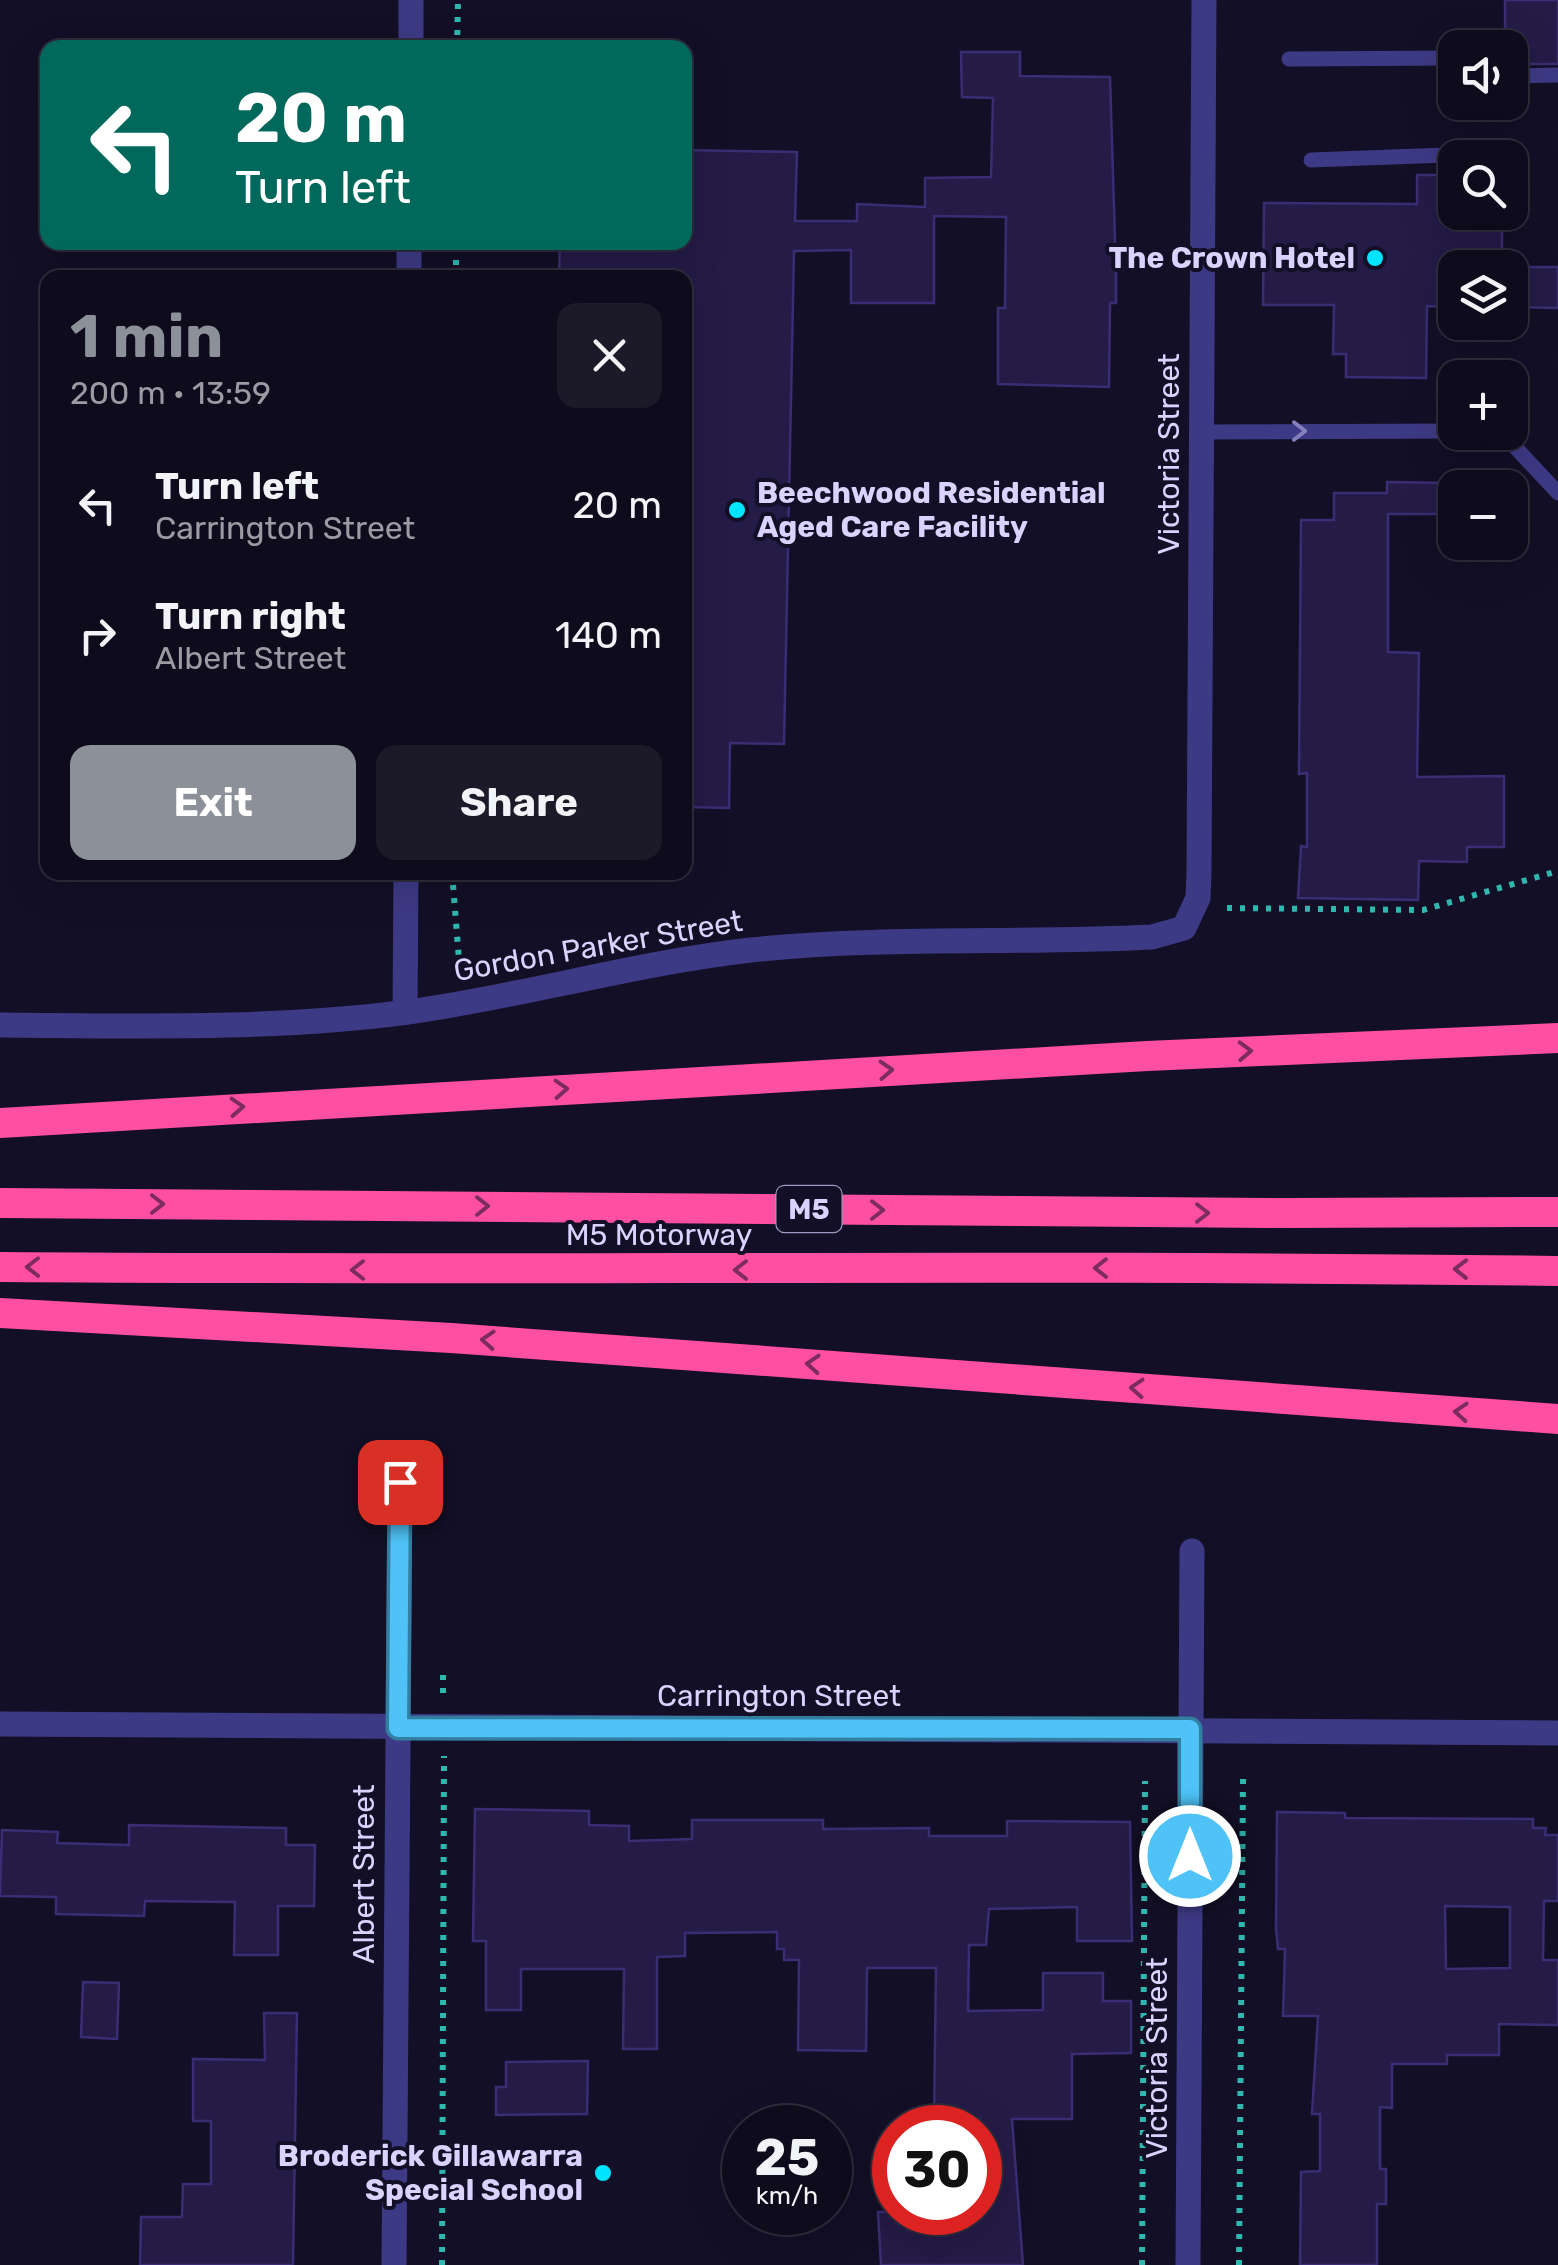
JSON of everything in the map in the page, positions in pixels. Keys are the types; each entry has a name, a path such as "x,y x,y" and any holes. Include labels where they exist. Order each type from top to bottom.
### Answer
{"highway":[{"path":"0,1123 1147,1056 1558,1038"},
{"name":"M5 Motorway","path":"0,1203 1558,1212"},
{"name":"M5 Motorway","path":"0,1267 510,1271 1275,1267 1558,1271"},
{"path":"0,1313 451,1338 1558,1419"}],"street":[{"path":"411,0 411,40"},
{"name":"Victoria Street","path":"1195,908 1199,873 1204,0"},
{"path":"405,1012 406,880"},
{"name":"Gordon Parker Street","path":"0,1026 265,1025 405,1012 692,958 798,946 1152,937 1184,928 1195,908"},
{"name":"Albert Street","path":"394,2265 400,1482"},
{"name":"Victoria Street","path":"1188,2265 1192,1551"},
{"name":"Carrington Street","path":"0,1724 1558,1732"}],"lane":[{"path":"1289,59 1438,58"},
{"path":"1528,76 1558,76"},
{"path":"1311,160 1438,155"},
{"path":"1202,432 1438,431"},
{"path":"1518,450 1558,493"}],"path":[{"path":"457,40 458,0"},
{"path":"1195,908 1423,910 1558,870"},
{"path":"453,880 459,960"},
{"path":"442,2265 443,1675"},
{"path":"1240,2265 1242,1779"},
{"path":"1142,2265 1145,1781"}],"building":[{"path":"1505,0 1558,0 1558,64 1528,64 1528,30 1505,30"},
{"path":"961,52 1020,52 1020,76 1110,77 1116,303 1110,303 1109,387 998,384 998,308 1005,308 1006,217 934,216 934,303 851,303 851,250 794,251 784,744 730,743 729,808 692,807 692,270 559,270 560,250 692,250 692,150 797,152 795,221 857,221 857,204 925,207 925,178 991,177 993,98 962,97"},
{"path":"1417,175 1438,175 1438,230 1502,230 1502,250 1438,250 1438,306 1427,306 1426,378 1346,377 1346,354 1333,354 1334,305 1263,305 1264,203 1417,204"},
{"path":"1528,267 1558,267 1558,308 1528,307"},
{"path":"1387,482 1438,483 1438,514 1388,514 1388,652 1419,653 1417,777 1504,776 1504,847 1467,847 1467,862 1419,861 1418,900 1298,898 1301,846 1307,847 1307,773 1299,774 1301,520 1334,520 1334,493 1387,493"},
{"path":"475,1809 589,1811 589,1825 629,1826 629,1841 692,1839 692,1820 823,1820 823,1829 929,1828 929,1836 1007,1836 1007,1821 1130,1822 1132,1941 1077,1941 1077,1907 989,1909 986,1945 969,1945 968,2011 1043,2010 1043,1973 1103,1973 1103,2001 1131,2001 1131,2053 1072,2054 1072,2119 1012,2119 1023,2265 881,2265 879,2235 1002,2235 1002,2105 934,2105 936,1968 867,1968 866,2051 798,2050 799,1960 784,1960 784,1949 777,1949 777,1932 685,1933 685,1956 657,1957 657,2049 623,2049 624,1969 521,1969 521,2010 486,2010 486,1941 473,1941"},
{"path":"1277,1812 1345,1813 1345,1818 1533,1819 1533,1828 1546,1828 1545,1835 1558,1835 1558,1901 1544,1901 1543,1960 1558,1960 1558,2025 1499,2024 1499,2055 1447,2055 1447,2064 1392,2064 1392,2108 1380,2107 1380,2169 1386,2169 1386,2204 1377,2204 1377,2265 1300,2265 1301,2172 1320,2171 1320,2114 1312,2114 1318,2016 1283,2016 1285,1949 1278,1949","holes":["1445,1906 1510,1907 1510,1968 1446,1969"]},
{"path":"129,1825 286,1828 286,1845 315,1845 314,1906 278,1906 278,1955 234,1955 235,1902 145,1901 144,1916 56,1914 56,1897 0,1896 2,1830 58,1832 57,1843 129,1845"},
{"path":"83,1982 119,1983 117,2039 81,2037"},
{"path":"264,2013 297,2013 293,2265 140,2265 141,2217 182,2217 183,2184 211,2184 211,2121 193,2121 193,2059 265,2060"},
{"path":"588,2061 587,2114 496,2115 496,2087 506,2087 506,2062"}],"place":[{"name":"The Crown Hotel","path":"1375,258"},
{"name":"Beechwood Residential Aged Care Facility","path":"737,510"},
{"name":"Broderick Gillawarra Special School","path":"603,2173"}],"route":[{"path":"400,1482 398,1728 1190,1729 1190,1856"}]}
